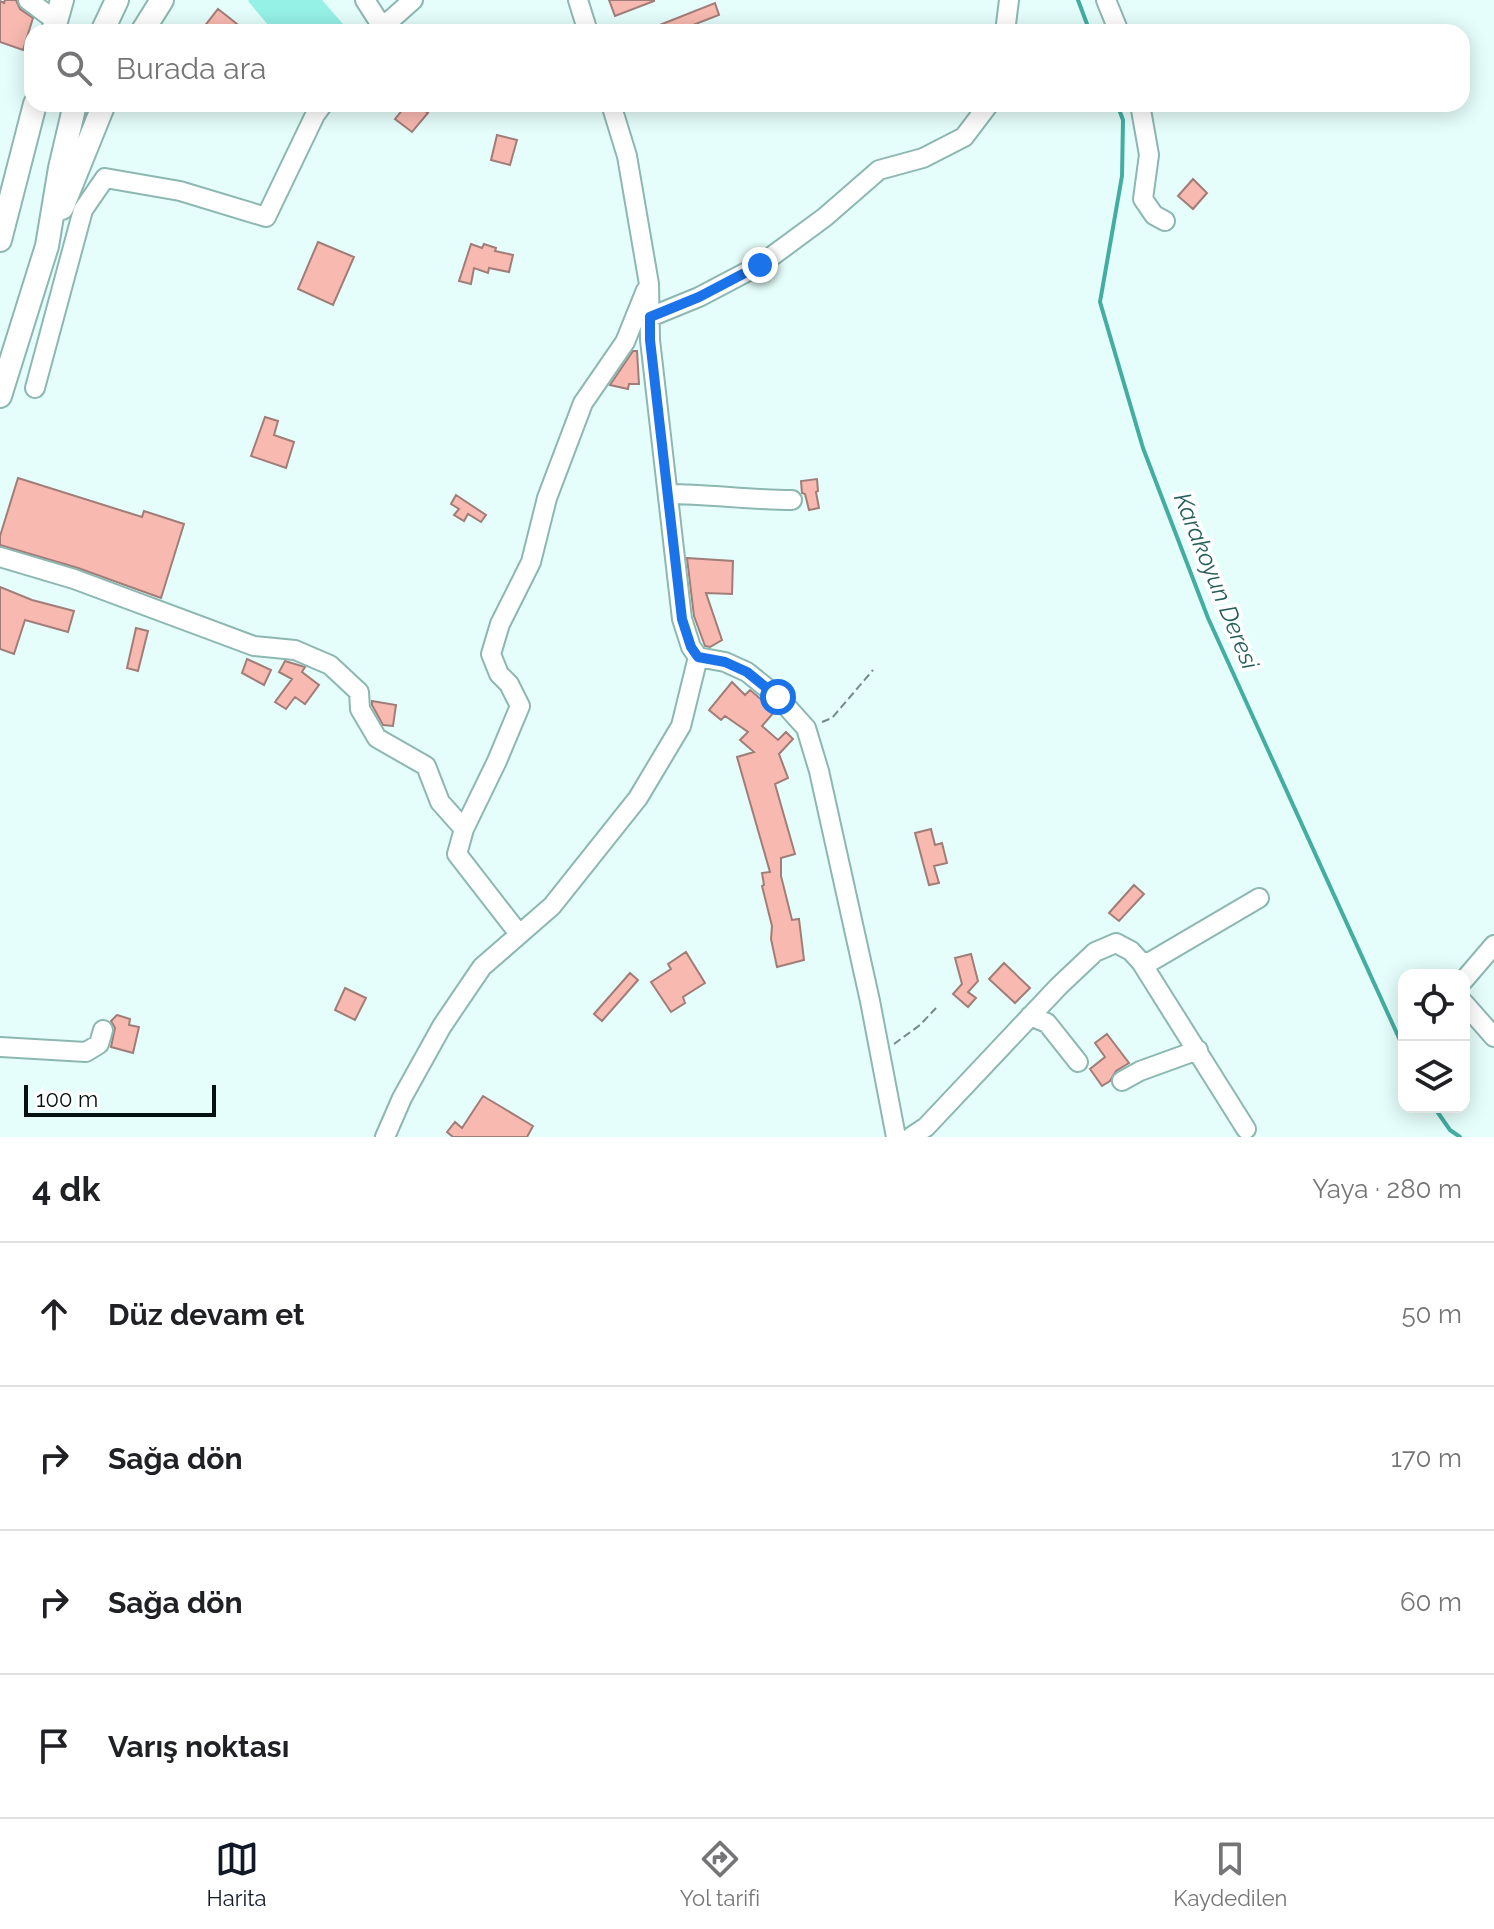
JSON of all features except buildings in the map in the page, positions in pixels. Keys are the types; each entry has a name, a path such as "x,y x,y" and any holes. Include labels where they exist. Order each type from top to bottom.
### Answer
{"main road":[{"path":"106,24 117,0"},
{"path":"147,24 162,0"},
{"path":"0,240 5,202 33,112"},
{"path":"47,246 73,112"},
{"path":"0,396 47,246 101,112"}],"street":[{"path":"28,0 57,18"},
{"path":"365,0 377,24"},
{"path":"385,24 413,0"},
{"path":"578,0 586,24"},
{"path":"1006,24 1009,0"},
{"path":"1106,0 1116,24"},
{"path":"35,388 83,210 105,178 180,191 266,217 317,112"},
{"path":"613,112 627,156 649,284 682,619 691,647 698,657 725,662 747,672 778,697 806,728 819,771 896,1137"},
{"path":"650,317 699,297 760,265 825,217 879,170 923,158 964,137 983,112"},
{"path":"1141,112 1149,155 1143,199 1154,215 1165,221"},
{"path":"519,934 457,854 464,829 520,706 509,684 499,674 491,654 500,624 531,562 547,498 583,403 625,342 649,284"},
{"path":"668,494 792,500"},
{"path":"0,557 74,579 254,646 295,650 330,665 359,692 360,709 377,738 426,766 440,802 464,829"},
{"path":"385,1137 402,1098 450,1014 482,967 552,906 638,798 681,726 698,657"},
{"path":"1141,962 1150,962 1259,898"},
{"path":"911,1137 926,1127 1095,952 1116,943 1131,951 1141,962 1246,1129"},
{"path":"1470,973 1494,945"},
{"path":"1470,1010 1494,1037"},
{"path":"1030,1016 1047,1023 1078,1062"},
{"path":"0,1047 86,1052 99,1044 103,1030"},
{"path":"1122,1081 1140,1071 1198,1050"}],"path":[{"path":"806,728 832,718 873,670"},
{"path":"880,1053 903,1039 936,1008"}],"shaded area":[{"path":"322,0 343,24 267,24 248,1"}],"waterway":[{"name":"Karakoyun Deresi","path":"1078,0 1087,24"},
{"name":"Karakoyun Deresi","path":"1120,112 1123,120 1122,176 1100,302 1143,448 1208,618 1400,1041"},
{"name":"Karakoyun Deresi","path":"1438,1113 1450,1130 1460,1137"}],"route":[{"path":"760,265 699,297 650,317 650,340 682,619 691,647 698,657 725,662 747,672 778,697"}]}
